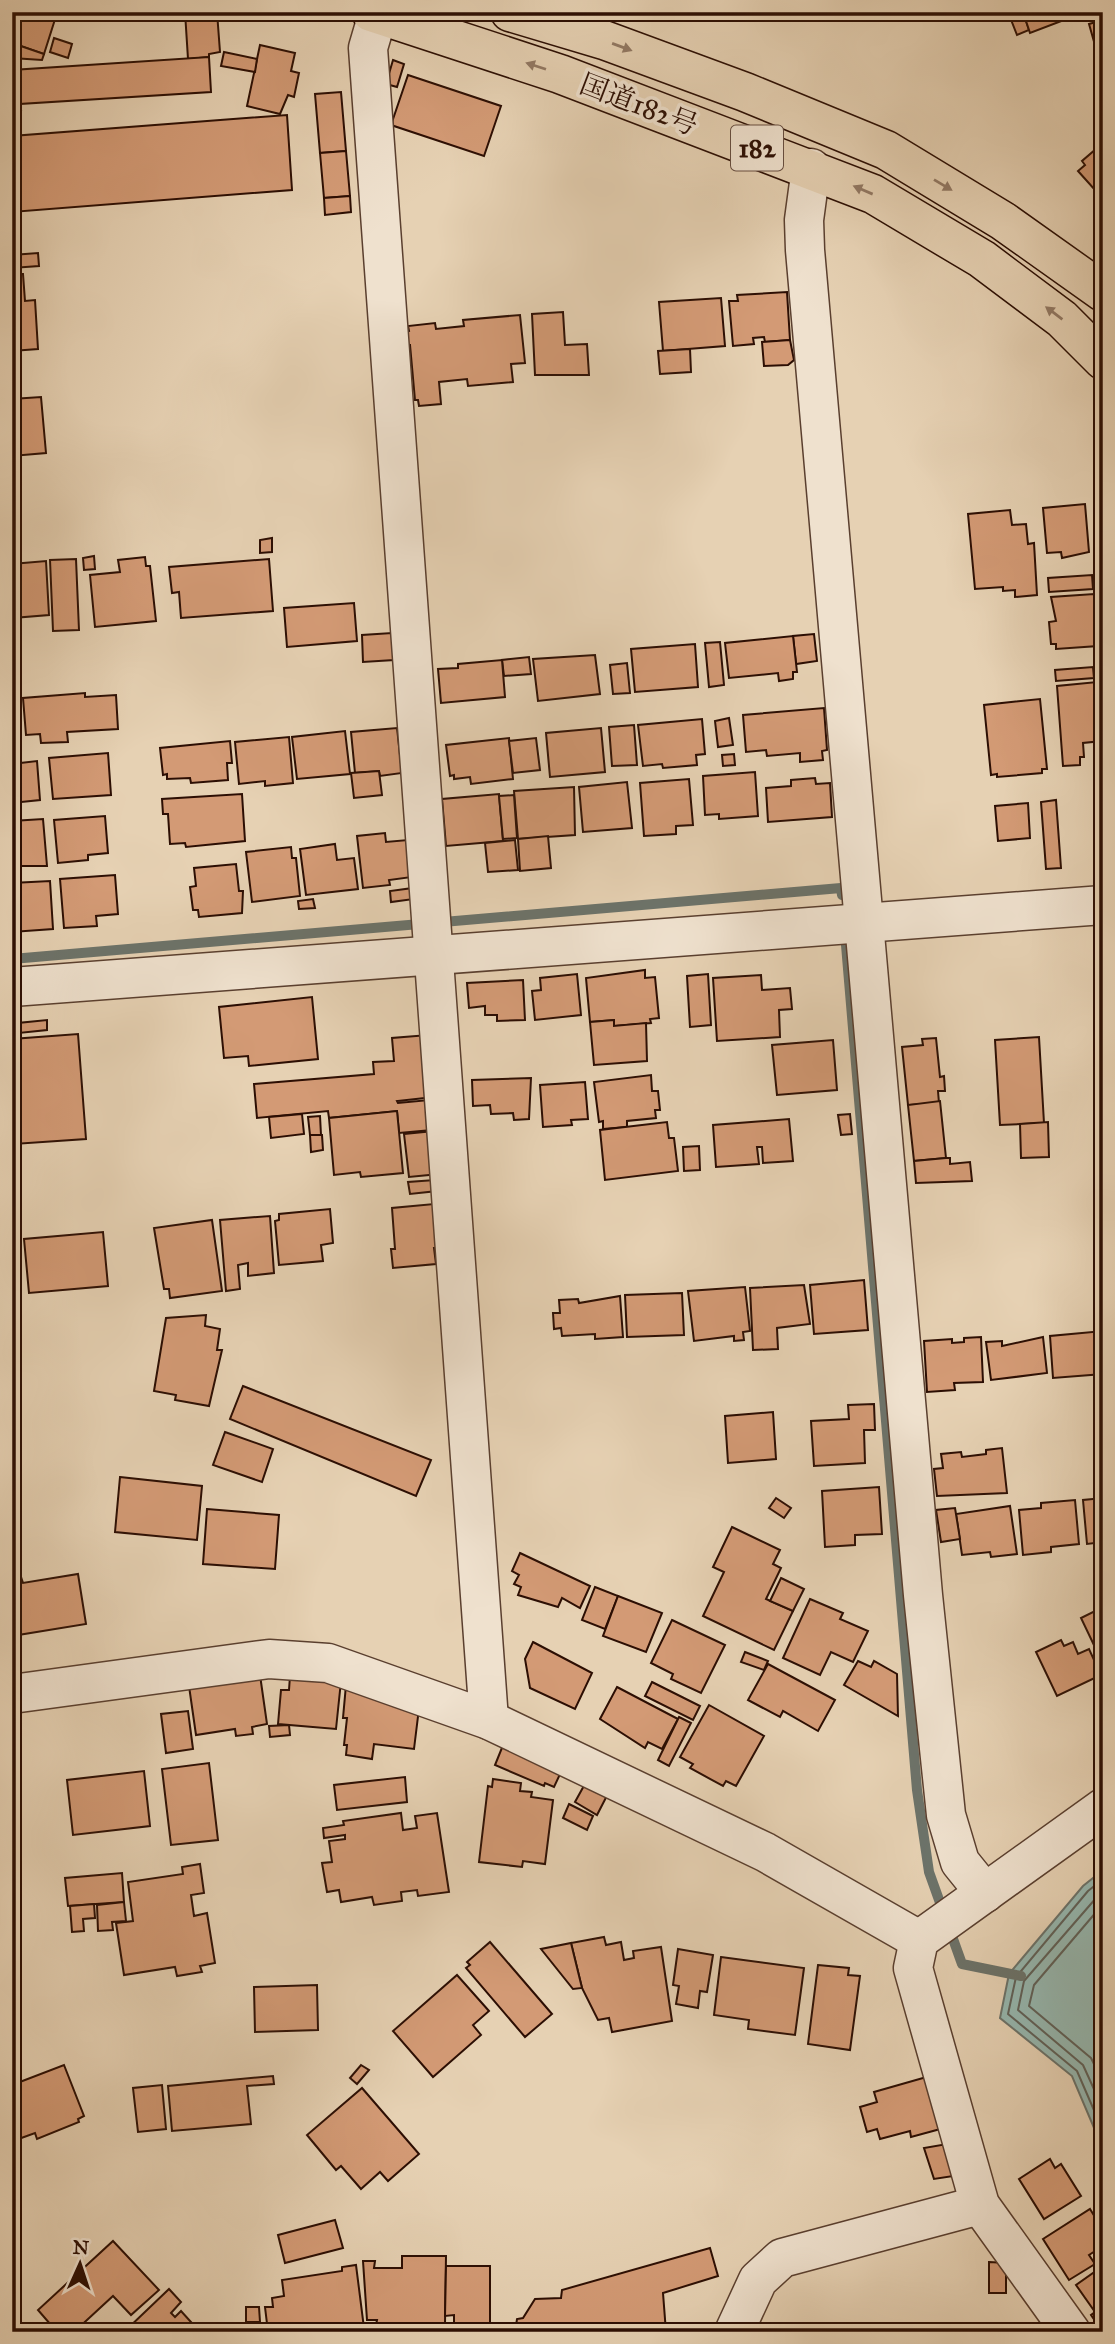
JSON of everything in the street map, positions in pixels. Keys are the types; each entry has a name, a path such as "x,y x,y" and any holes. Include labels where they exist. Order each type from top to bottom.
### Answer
{"highway":[{"name":"国道182号","path":"510,12 604,40 886,150 1003,221 1103,292"},
{"name":"国道182号","path":"375,13 560,74 873,194 982,259 1062,319 1103,360"}],"street":[{"path":"375,13 368,48 489,1720"},
{"path":"811,168 804,220 805,250 923,1595 946,1815 960,1862 985,1893"},
{"path":"12,987 433,932 862,923 1103,905"},
{"path":"12,1694 269,1659 328,1663 489,1720 765,1852 937,1927"},
{"path":"1071,2332 980,2205 913,1968 937,1927 1103,1808"},
{"path":"734,2332 758,2280 782,2258 980,2205"}],"water":[{"path":"1103,1870 1103,2149 1072,2076 1000,2018 1009,1974 1083,1886"}],"building":[{"path":"12,12 57,13 44,54 12,43"},
{"path":"185,12 217,12 220,52 209,54 209,57 188,59"},
{"path":"1008,12 1023,12 1029,30 1017,35"},
{"path":"1023,12 1085,12 1030,33"},
{"path":"1103,20 1103,70 1102,70 1089,24"},
{"path":"54,38 72,44 68,58 50,52"},
{"path":"12,43 44,54 42,60 12,58"},
{"path":"260,45 295,53 291,71 299,73 294,97 288,95 280,114 247,106"},
{"path":"224,52 257,59 255,72 221,66"},
{"path":"209,57 211,92 20,104 21,110 12,111 12,70"},
{"path":"393,60 404,64 397,87 386,84"},
{"path":"408,75 501,106 484,156 391,125"},
{"path":"341,92 346,151 320,153 315,94"},
{"path":"287,115 292,190 12,212 12,136"},
{"path":"1103,143 1103,199 1078,171 1085,165 1082,161"},
{"path":"346,151 350,196 324,198 320,153"},
{"path":"350,196 351,212 325,215 324,198"},
{"path":"38,253 39,266 12,268 12,255"},
{"path":"12,274 23,274 25,301 35,300 38,349 12,351"},
{"path":"787,292 790,340 765,342 764,337 753,338 754,344 733,346 729,301 738,301 737,295"},
{"path":"721,298 725,346 663,351 659,302"},
{"path":"563,312 565,345 587,344 589,375 535,375 532,314"},
{"path":"520,315 525,363 511,364 513,382 468,386 467,379 439,382 441,404 419,406 418,400 415,400 410,345 405,345 403,332 409,331 408,326 435,323 436,329 464,326 463,320"},
{"path":"790,340 794,360 788,365 764,366 762,342"},
{"path":"690,349 691,372 660,374 658,351"},
{"path":"41,397 46,453 12,456 12,399"},
{"path":"1085,504 1089,552 1062,558 1061,552 1047,553 1043,508"},
{"path":"1010,510 1012,525 1026,524 1028,544 1034,543 1037,595 1015,597 1015,590 1003,591 1003,587 975,589 968,514"},
{"path":"272,538 272,552 260,553 260,540"},
{"path":"94,556 95,569 84,570 83,558"},
{"path":"145,557 146,566 150,566 156,621 95,627 90,575 120,572 118,560"},
{"path":"76,559 79,630 53,631 50,560"},
{"path":"269,559 273,611 181,618 179,592 172,593 169,567"},
{"path":"46,561 49,615 13,618 12,625 12,564"},
{"path":"1092,575 1093,589 1049,592 1048,578"},
{"path":"1094,594 1098,646 1056,649 1056,644 1051,644 1049,622 1056,621 1051,597"},
{"path":"354,603 357,641 287,647 284,608"},
{"path":"392,633 394,660 363,662 362,635"},
{"path":"814,634 817,661 796,664 793,636"},
{"path":"793,636 797,672 793,672 793,679 779,681 778,673 729,678 725,643"},
{"path":"720,642 724,685 709,687 705,643"},
{"path":"695,644 698,687 635,692 631,649"},
{"path":"595,655 600,694 538,701 533,659"},
{"path":"529,657 531,674 504,676 502,660"},
{"path":"502,660 505,697 441,703 438,669 458,668 458,664"},
{"path":"627,663 630,693 613,694 610,665"},
{"path":"1093,667 1094,678 1056,681 1055,670"},
{"path":"1097,682 1102,741 1083,743 1084,757 1080,757 1080,765 1063,766 1057,686"},
{"path":"85,693 85,697 116,695 118,729 67,732 68,742 41,743 40,734 26,735 23,698"},
{"path":"1040,699 1047,769 1042,769 1042,773 997,777 997,774 991,775 984,705"},
{"path":"824,708 827,750 822,751 823,760 800,762 800,753 767,756 766,750 746,752 743,715"},
{"path":"729,718 733,745 718,747 715,721"},
{"path":"702,719 705,754 696,755 697,765 663,768 662,764 643,766 638,725"},
{"path":"634,725 637,765 612,766 609,727"},
{"path":"397,728 402,773 380,776 379,771 355,773 351,732"},
{"path":"601,728 605,772 550,777 546,733"},
{"path":"345,731 350,774 297,779 292,737"},
{"path":"289,737 293,783 265,786 265,781 239,784 235,742"},
{"path":"509,738 513,779 471,784 470,777 454,779 454,775 450,776 446,745"},
{"path":"536,738 540,770 513,773 509,741"},
{"path":"230,741 232,763 227,763 228,780 191,783 190,778 167,779 167,774 163,775 160,748"},
{"path":"108,753 111,795 53,799 49,758"},
{"path":"734,754 735,765 723,766 722,755"},
{"path":"37,761 40,800 12,803 12,764"},
{"path":"379,771 382,795 354,798 351,773"},
{"path":"755,772 758,816 719,819 719,814 705,815 703,776"},
{"path":"815,778 816,784 830,783 832,817 768,822 766,788 791,786 791,780"},
{"path":"689,779 693,825 676,826 676,834 644,836 640,783"},
{"path":"627,782 632,828 583,832 579,787"},
{"path":"574,787 575,835 518,839 514,791"},
{"path":"242,794 245,841 186,847 185,843 170,844 168,814 163,814 162,799"},
{"path":"499,794 503,841 446,846 442,799"},
{"path":"514,795 517,838 503,839 499,796"},
{"path":"1056,800 1061,868 1046,869 1041,802"},
{"path":"1028,803 1030,838 998,841 995,806"},
{"path":"105,816 108,853 88,855 88,860 58,863 54,820"},
{"path":"43,819 47,866 12,866 12,821"},
{"path":"385,833 386,842 408,840 412,877 389,880 390,885 363,888 357,836"},
{"path":"548,836 551,868 520,871 518,839"},
{"path":"515,840 518,870 488,872 485,843"},
{"path":"335,844 337,860 354,858 358,889 306,895 300,849"},
{"path":"291,847 292,858 296,858 300,896 252,902 246,852"},
{"path":"236,864 239,891 243,891 242,913 199,917 198,910 193,910 190,887 196,886 194,868"},
{"path":"115,875 118,914 96,916 97,926 64,928 60,879"},
{"path":"50,881 53,929 12,932 12,883"},
{"path":"413,888 414,899 391,902 390,891"},
{"path":"313,899 315,908 299,909 298,901"},
{"path":"645,970 645,978 655,977 659,1018 650,1019 651,1023 614,1026 614,1020 590,1022 586,978"},
{"path":"577,974 581,1015 535,1020 532,991 541,990 540,978"},
{"path":"708,974 711,1025 690,1027 687,976"},
{"path":"761,975 762,990 790,988 792,1009 779,1010 780,1037 717,1041 713,978"},
{"path":"523,980 525,1020 497,1021 497,1015 485,1015 485,1006 469,1008 467,983"},
{"path":"312,997 318,1059 249,1066 248,1056 224,1058 219,1007"},
{"path":"47,1020 47,1030 19,1033 18,1023"},
{"path":"614,1020 614,1026 646,1023 647,1061 594,1065 590,1022"},
{"path":"78,1034 86,1139 14,1144 12,1039"},
{"path":"428,1035 434,1097 397,1101 429,1100 432,1130 399,1133 397,1111 329,1118 328,1111 257,1118 254,1084 374,1074 373,1062 394,1061 392,1038"},
{"path":"1039,1037 1044,1123 1000,1125 995,1040"},
{"path":"936,1038 940,1077 944,1076 945,1091 938,1091 939,1103 908,1105 902,1047 923,1045 922,1039"},
{"path":"833,1040 837,1090 777,1095 772,1045"},
{"path":"651,1075 652,1091 658,1091 660,1110 655,1110 656,1118 627,1121 627,1127 603,1129 603,1121 599,1122 594,1082"},
{"path":"531,1078 529,1119 514,1120 513,1113 491,1114 490,1105 473,1106 472,1080"},
{"path":"585,1082 588,1119 571,1120 572,1125 543,1127 540,1085"},
{"path":"940,1101 946,1158 914,1161 908,1105"},
{"path":"397,1111 403,1173 361,1177 360,1172 334,1175 329,1118"},
{"path":"302,1114 304,1134 271,1138 269,1117"},
{"path":"850,1114 852,1134 841,1135 838,1115"},
{"path":"320,1116 321,1135 310,1135 308,1117"},
{"path":"789,1119 793,1161 763,1163 762,1147 757,1147 759,1164 716,1167 713,1125"},
{"path":"667,1122 669,1138 674,1138 678,1171 605,1180 600,1130"},
{"path":"1048,1122 1049,1157 1021,1158 1020,1124"},
{"path":"434,1131 439,1174 409,1177 404,1134"},
{"path":"310,1135 322,1135 323,1150 311,1152"},
{"path":"699,1146 700,1170 684,1171 683,1147"},
{"path":"950,1158 950,1164 970,1162 972,1181 916,1183 914,1161"},
{"path":"435,1180 437,1191 410,1194 408,1182"},
{"path":"434,1204 438,1248 434,1248 436,1264 393,1268 391,1249 395,1249 392,1208"},
{"path":"330,1209 333,1243 321,1245 323,1261 279,1265 275,1221 279,1220 279,1214"},
{"path":"270,1216 274,1273 248,1276 248,1263 238,1265 240,1289 226,1291 220,1220"},
{"path":"212,1220 222,1291 170,1298 169,1289 164,1289 154,1228"},
{"path":"103,1232 108,1286 29,1293 24,1239"},
{"path":"17,1235 19,1267 12,1267 12,1236"},
{"path":"864,1280 868,1330 814,1334 810,1285"},
{"path":"804,1285 810,1324 777,1328 778,1349 753,1350 750,1288"},
{"path":"745,1287 750,1331 743,1332 744,1340 734,1341 734,1336 694,1341 688,1291"},
{"path":"682,1293 684,1335 627,1337 625,1295"},
{"path":"620,1296 623,1337 595,1339 595,1334 562,1336 561,1328 554,1329 553,1313 560,1313 559,1300 578,1299 579,1303"},
{"path":"206,1315 205,1326 220,1329 217,1350 222,1350 209,1406 175,1400 176,1395 154,1391 166,1318"},
{"path":"1103,1331 1103,1374 1053,1378 1050,1336"},
{"path":"981,1337 983,1382 954,1383 955,1390 927,1392 924,1341 952,1339 952,1343 964,1342 964,1338"},
{"path":"1043,1337 1047,1373 991,1380 986,1342 1002,1341 1002,1346"},
{"path":"243,1386 431,1460 416,1496 230,1419"},
{"path":"874,1404 875,1430 864,1430 865,1463 814,1466 811,1421 849,1419 848,1405"},
{"path":"773,1412 776,1459 728,1463 725,1416"},
{"path":"225,1432 273,1449 262,1482 213,1465"},
{"path":"1002,1448 1007,1493 937,1496 934,1469 943,1468 941,1454 961,1452 962,1457 986,1454 986,1450"},
{"path":"120,1477 202,1486 197,1540 115,1532"},
{"path":"879,1487 882,1534 855,1535 855,1545 825,1547 822,1491"},
{"path":"776,1498 791,1508 784,1518 769,1508"},
{"path":"1103,1498 1103,1542 1087,1544 1083,1500"},
{"path":"1075,1500 1079,1544 1051,1547 1051,1552 1023,1555 1019,1510 1041,1508 1041,1503"},
{"path":"1010,1506 1017,1554 991,1557 990,1552 962,1555 956,1514"},
{"path":"955,1508 960,1539 941,1542 936,1510"},
{"path":"207,1509 279,1515 275,1569 203,1564"},
{"path":"732,1527 780,1550 773,1564 781,1568 766,1599 793,1611 774,1650 703,1616 724,1572 713,1567"},
{"path":"520,1553 590,1586 580,1608 562,1598 558,1607 518,1595 521,1587 514,1584 519,1575 512,1571"},
{"path":"78,1574 86,1624 12,1636 12,1579 21,1577 23,1583"},
{"path":"781,1578 804,1589 793,1611 770,1601"},
{"path":"595,1587 618,1596 605,1629 582,1620"},
{"path":"618,1596 662,1613 646,1652 603,1636"},
{"path":"810,1599 843,1613 840,1619 868,1631 853,1662 831,1652 820,1675 783,1658"},
{"path":"1103,1607 1103,1664 1081,1618"},
{"path":"672,1620 725,1645 701,1693 671,1679 673,1674 651,1663"},
{"path":"1061,1640 1064,1646 1073,1642 1078,1654 1089,1649 1101,1675 1057,1696 1036,1652"},
{"path":"533,1642 592,1673 575,1709 530,1688 525,1659"},
{"path":"745,1652 768,1661 764,1670 741,1662"},
{"path":"858,1661 871,1667 874,1661 897,1674 898,1716 844,1685"},
{"path":"768,1664 835,1700 818,1731 783,1711 780,1717 748,1700"},
{"path":"260,1675 267,1724 252,1727 253,1734 236,1736 235,1729 196,1735 189,1686"},
{"path":"290,1676 341,1681 336,1729 278,1724 281,1690 289,1690"},
{"path":"652,1682 700,1706 693,1720 645,1696"},
{"path":"346,1685 420,1700 414,1749 374,1744 372,1759 346,1755 347,1745 344,1745 347,1718 343,1718"},
{"path":"617,1687 678,1719 662,1749 648,1742 645,1748 600,1719"},
{"path":"709,1705 764,1736 736,1786 726,1781 723,1786 690,1768 693,1764 680,1757"},
{"path":"188,1711 193,1749 166,1753 161,1714"},
{"path":"679,1717 691,1723 669,1766 658,1760"},
{"path":"289,1725 290,1735 270,1737 269,1726"},
{"path":"510,1728 561,1772 554,1787 545,1783 544,1786 495,1765"},
{"path":"209,1763 218,1840 171,1845 162,1769"},
{"path":"144,1771 150,1826 73,1835 67,1780"},
{"path":"591,1773 613,1784 597,1815 575,1802"},
{"path":"405,1777 407,1802 337,1810 334,1785"},
{"path":"493,1779 521,1783 520,1791 532,1792 531,1797 553,1800 545,1864 523,1861 522,1867 479,1862 488,1786 492,1787"},
{"path":"569,1804 593,1816 587,1830 563,1818"},
{"path":"401,1813 403,1830 417,1828 415,1816 437,1813 449,1892 418,1896 417,1890 401,1892 402,1901 374,1905 372,1897 341,1902 339,1890 327,1892 322,1863 332,1862 329,1841 345,1839 345,1835 324,1838 323,1828 344,1825 343,1821"},
{"path":"200,1864 204,1893 191,1895 194,1916 207,1913 215,1963 200,1966 202,1972 177,1976 175,1967 124,1975 116,1923 133,1921 128,1882 183,1874 182,1867"},
{"path":"122,1873 124,1902 68,1906 65,1878"},
{"path":"124,1902 126,1921 112,1922 113,1930 98,1931 97,1905"},
{"path":"94,1904 95,1918 83,1919 84,1931 72,1932 70,1906"},
{"path":"604,1937 606,1945 621,1942 624,1960 634,1958 633,1951 661,1947 672,2021 612,2032 609,2018 598,2020 582,1988 571,1943"},
{"path":"490,1942 552,2014 525,2037 466,1968 470,1965 467,1962"},
{"path":"571,1943 582,1988 573,1989 541,1949"},
{"path":"678,1949 713,1955 707,1992 700,1991 698,2008 676,2004 679,1986 673,1985"},
{"path":"721,1957 804,1968 795,2035 748,2029 749,2020 714,2015"},
{"path":"818,1965 849,1968 848,1975 860,1976 850,2050 808,2044"},
{"path":"457,1975 489,2011 473,2025 481,2035 433,2077 393,2031"},
{"path":"317,1985 318,2030 255,2032 254,1987"},
{"path":"64,2065 84,2116 78,2119 79,2122 37,2139 35,2133 13,2141 12,2085"},
{"path":"361,2065 369,2070 357,2084 350,2078"},
{"path":"273,2076 274,2084 247,2086 251,2124 172,2131 168,2086"},
{"path":"930,2076 944,2128 911,2137 910,2131 880,2139 877,2129 867,2132 860,2107 877,2102 874,2092"},
{"path":"162,2085 166,2129 138,2132 133,2088"},
{"path":"362,2088 419,2154 388,2181 380,2172 361,2189 341,2166 336,2170 307,2135"},
{"path":"947,2144 960,2175 934,2179 924,2148"},
{"path":"1050,2159 1055,2168 1061,2164 1081,2196 1044,2219 1019,2179"},
{"path":"1090,2209 1103,2230 1103,2246 1089,2255 1095,2264 1069,2280 1043,2239"},
{"path":"335,2220 343,2248 285,2263 278,2235"},
{"path":"113,2241 159,2290 131,2315 113,2296 74,2332 57,2332 38,2310"},
{"path":"710,2248 718,2276 663,2293 666,2332 515,2332 517,2319 523,2318 535,2299 561,2298 562,2290"},
{"path":"402,2256 446,2256 445,2324 432,2324 432,2332 402,2332 402,2326 376,2325 377,2320 367,2320 363,2261 375,2261 374,2268 402,2268"},
{"path":"989,2262 1006,2263 1006,2293 989,2293"},
{"path":"356,2265 364,2328 358,2328 358,2332 268,2332 265,2307 273,2307 272,2298 284,2296 282,2280 342,2271 342,2267"},
{"path":"446,2266 490,2266 490,2332 454,2332 454,2315 445,2316"},
{"path":"1103,2266 1102,2331 1091,2315 1095,2312 1076,2285"},
{"path":"169,2289 181,2302 171,2313 175,2317 181,2311 200,2332 124,2332"},
{"path":"246,2307 259,2307 260,2322 246,2322"}],"waterway":[{"path":"12,959 841,888 842,895"},
{"path":"846,945 917,1790 929,1872 962,1964 1021,1976"}]}
